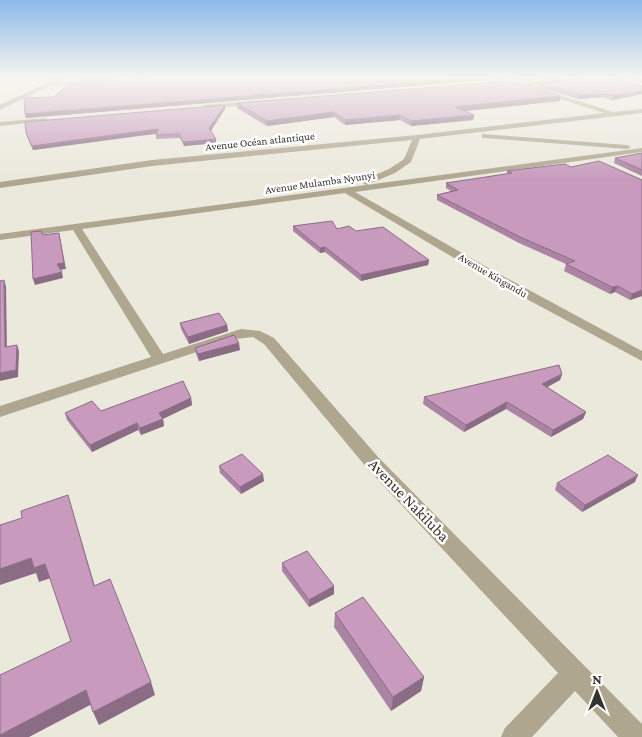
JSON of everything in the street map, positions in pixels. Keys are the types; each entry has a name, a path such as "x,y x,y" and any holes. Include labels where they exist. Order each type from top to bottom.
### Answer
{"street":[{"path":"603,111 614,115"},
{"name":"Avenue Océan atlantique","path":"0,185 152,163 417,137 639,111"},
{"path":"0,124 57,119"},
{"path":"449,133 642,149"},
{"path":"346,190 380,177 408,160 417,137"},
{"name":"Avenue Mulamba Nyunyi","path":"0,237 590,158 642,149"},
{"path":"590,158 605,165"},
{"name":"Avenue Kingandu","path":"346,190 495,277 642,357"},
{"path":"0,412 159,359 76,226"},
{"name":"Avenue Nakiluba","path":"159,359 230,336 249,332 261,334 373,463 636,737"},
{"path":"514,737 575,673"}],"building":[{"path":"25,111 57,111 25,114"},
{"path":"150,111 221,111 209,128 216,139 183,142 179,134 156,135 158,129 32,146 26,133 25,122"},
{"path":"251,111 465,111 474,115 411,121 400,115 345,120 334,112 267,121"},
{"path":"642,153 642,170 615,158"},
{"path":"599,161 642,180 642,290 632,294 618,286 612,287 566,264 575,261 520,237 437,195 458,190 446,183 512,173 507,171 565,164 571,167"},
{"path":"332,221 337,229 349,226 356,231 383,227 429,260 361,275 325,247 320,248 293,226"},
{"path":"41,231 43,235 59,233 64,263 57,264 62,272 33,279 31,232"},
{"path":"4,280 5,347 17,345 16,370 0,373 0,281"},
{"path":"219,313 227,325 188,337 180,323"},
{"path":"234,335 239,343 198,354 195,348"},
{"path":"559,365 562,374 542,384 586,412 553,430 507,402 466,425 424,397"},
{"path":"183,381 191,398 159,413 163,419 140,428 137,423 90,445 65,413 92,401 101,411"},
{"path":"242,454 263,474 240,487 219,466"},
{"path":"608,455 638,475 585,505 557,483"},
{"path":"68,495 94,586 110,579 151,682 93,712 86,690 0,735 0,675 71,641 45,564 34,568 31,558 0,569 0,525 22,518 21,511"},
{"path":"307,551 334,586 309,600 282,563"},
{"path":"363,597 424,677 393,697 335,613"}]}
